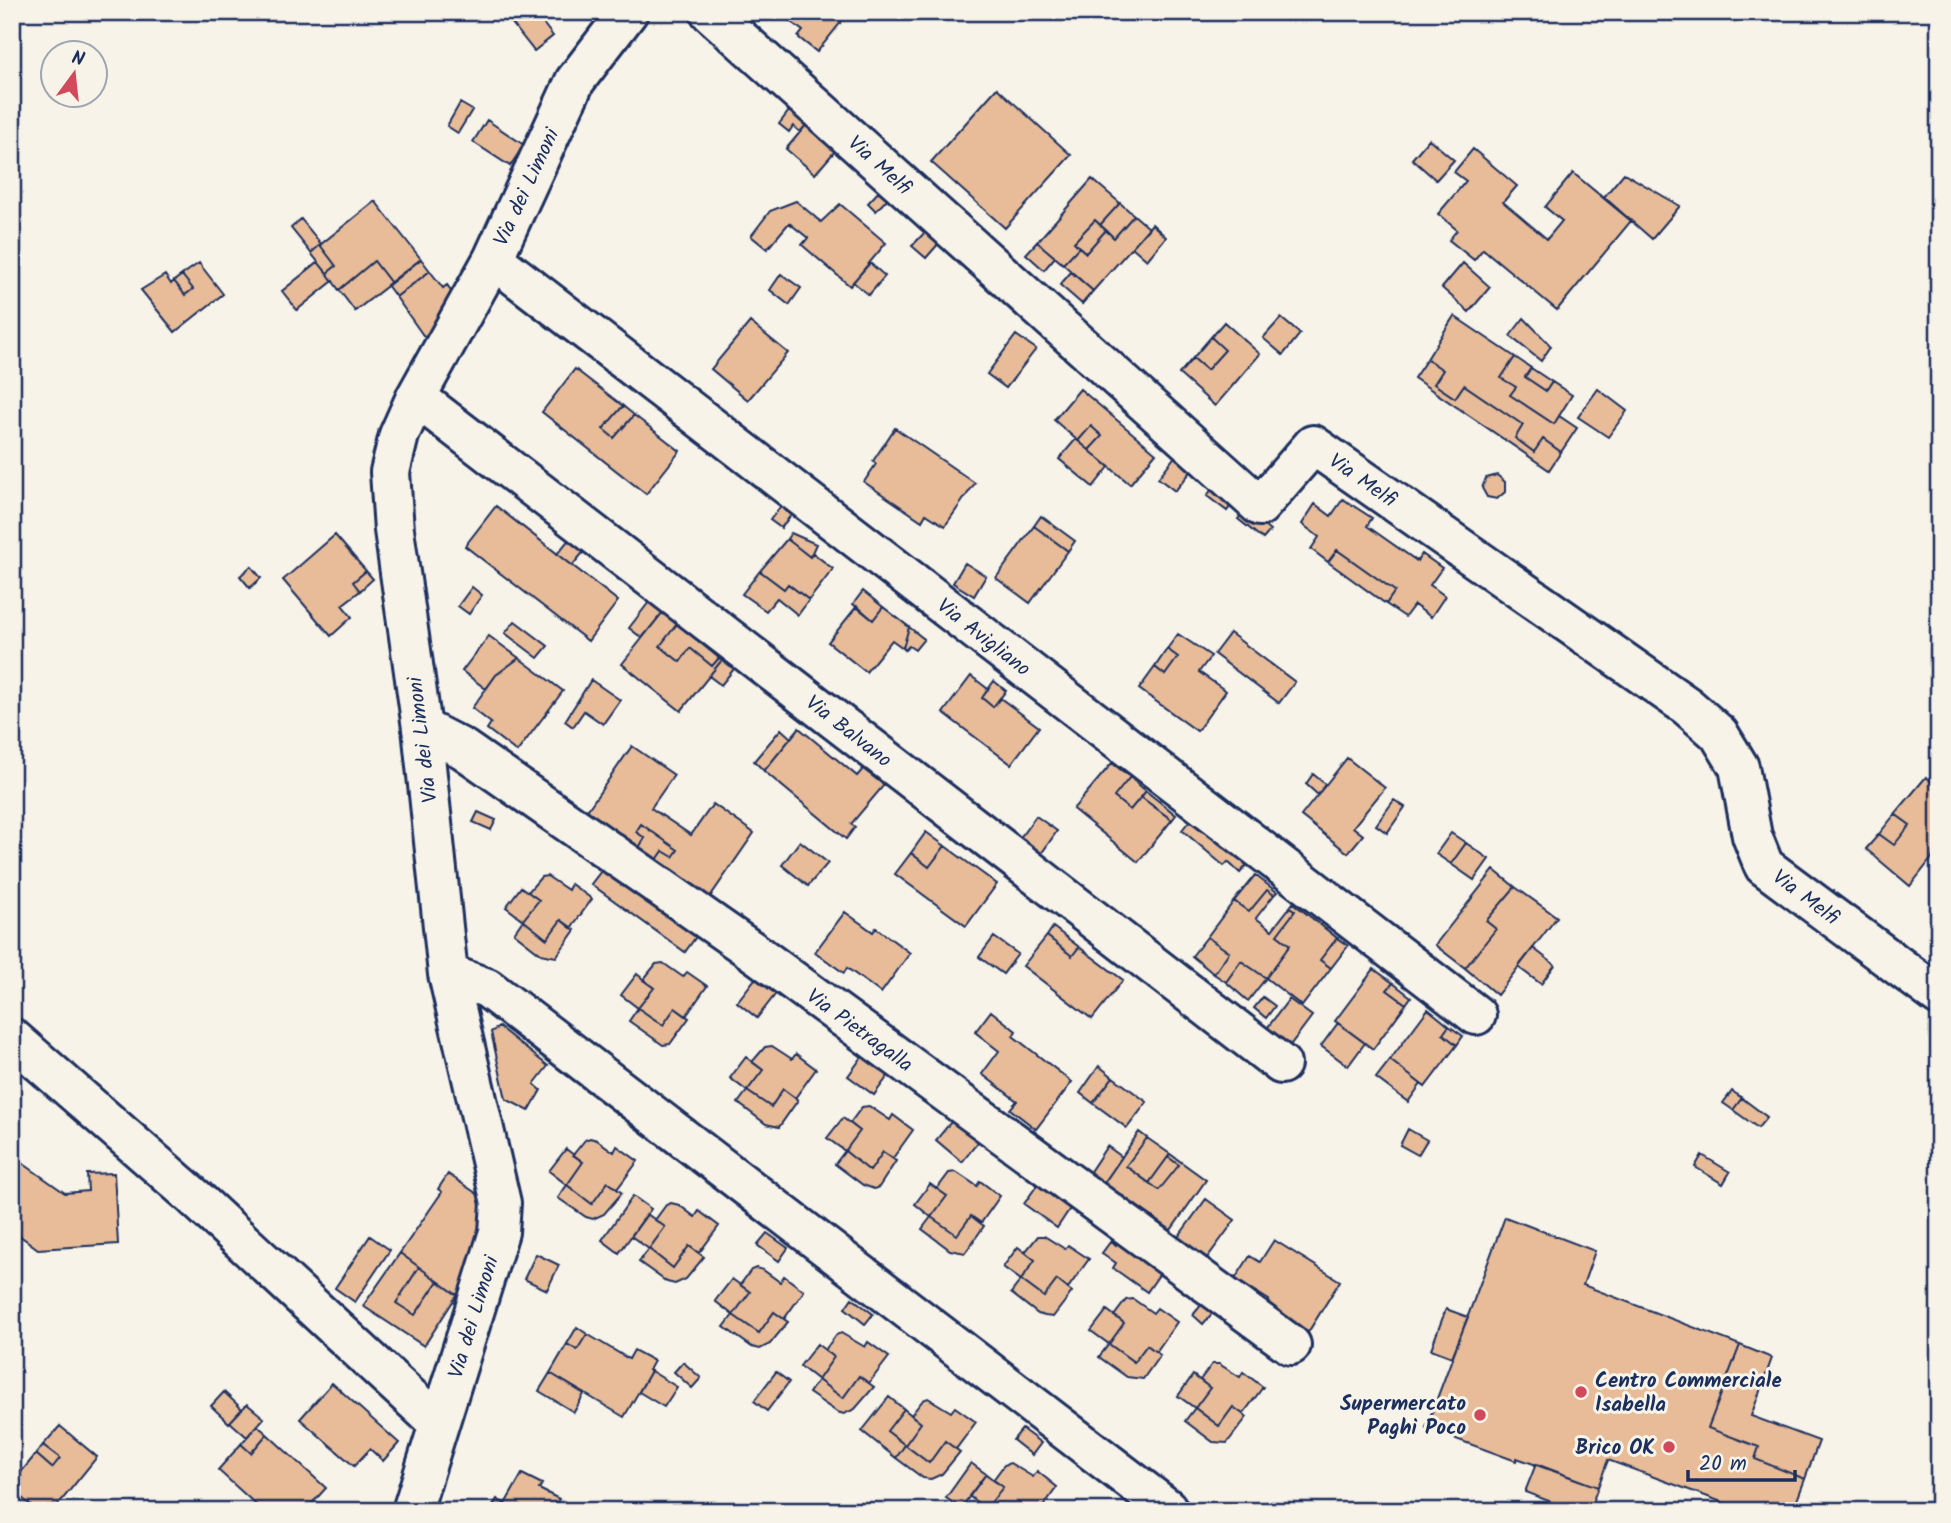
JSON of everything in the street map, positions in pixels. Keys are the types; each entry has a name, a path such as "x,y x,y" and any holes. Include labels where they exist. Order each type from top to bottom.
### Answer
{"street":[{"name":"Via dei Limoni","path":"412,1511 499,1232 501,1203 449,974 422,728 394,530 390,472 399,435 416,397 493,259 575,81 628,12"},
{"name":"Via Melfi","path":"710,12 1260,506 1312,445 1687,706 1719,734 1740,767 1752,836 1764,866 1939,996"},
{"name":"Via Avigliano","path":"493,259 1476,1015"},
{"name":"Via Balvano","path":"416,397 1281,1064"},
{"name":"Via Pietragalla","path":"422,728 463,749 758,955 1291,1345"},
{"path":"449,974 487,988 1167,1508"},
{"path":"12,1038 194,1196 439,1424"}],"building":[{"path":"523,12 534,12 553,36 534,51 511,22"},
{"path":"786,12 849,12 817,52 798,37 803,31 783,16"},
{"path":"997,88 1071,155 1005,228 931,162"},
{"path":"460,103 472,110 458,133 447,126"},
{"path":"789,111 807,124 800,132 793,126 789,132 779,124"},
{"path":"487,120 524,145 510,166 473,142"},
{"path":"807,124 836,150 815,174 786,149"},
{"path":"1429,139 1454,160 1436,180 1412,159"},
{"path":"1473,149 1517,186 1503,202 1547,239 1562,221 1545,207 1573,173 1631,221 1557,310 1483,249 1474,260 1449,240 1457,230 1438,214 1466,181 1454,172"},
{"path":"1624,173 1680,206 1652,239 1604,197"},
{"path":"1092,179 1120,203 1100,225 1095,220 1074,242 1079,247 1063,264 1037,242"},
{"path":"881,189 889,197 876,211 868,203"},
{"path":"375,201 421,259 391,283 374,261 339,290 327,273 336,266 320,245"},
{"path":"796,201 821,222 840,204 886,243 850,286 802,245 808,238 789,223 767,249 751,236 770,211"},
{"path":"1120,203 1134,215 1114,238 1100,225"},
{"path":"1134,215 1149,228 1093,291 1063,264 1079,247 1086,253 1106,230 1114,238"},
{"path":"301,219 321,244 311,253 291,228"},
{"path":"1095,220 1106,230 1086,253 1074,242"},
{"path":"1152,224 1166,237 1147,260 1132,247"},
{"path":"927,230 940,242 926,258 912,246"},
{"path":"1037,242 1055,257 1044,270 1026,254"},
{"path":"320,245 336,266 327,273 311,253"},
{"path":"421,259 430,271 396,297 387,285"},
{"path":"374,261 391,283 355,311 339,290"},
{"path":"318,262 333,281 297,310 282,291"},
{"path":"199,263 223,294 175,332 141,290 165,275 171,284 174,281 185,295 193,289 182,275"},
{"path":"870,263 885,276 869,295 853,282"},
{"path":"1463,263 1490,287 1469,312 1442,288"},
{"path":"430,271 443,288 447,285 459,301 432,348 396,297"},
{"path":"1071,272 1093,291 1082,304 1060,285"},
{"path":"781,274 801,288 789,305 770,290"},
{"path":"182,275 193,289 185,295 174,281"},
{"path":"1454,316 1515,357 1501,378 1516,387 1510,395 1554,424 1559,416 1577,428 1561,452 1543,439 1534,452 1515,438 1523,425 1464,385 1455,398 1434,384 1443,370 1427,359"},
{"path":"1281,318 1300,334 1283,355 1263,338"},
{"path":"1524,318 1551,346 1541,361 1510,336"},
{"path":"750,322 788,353 748,400 711,369"},
{"path":"1224,322 1260,354 1215,406 1179,374 1193,358 1207,370 1225,350 1211,337"},
{"path":"1016,335 1036,349 1006,388 987,374"},
{"path":"1211,337 1225,350 1207,370 1193,358"},
{"path":"1515,357 1531,368 1525,377 1546,391 1552,382 1572,395 1554,424 1510,395 1516,387 1501,378"},
{"path":"1427,359 1443,370 1434,384 1455,398 1464,385 1523,425 1515,438 1534,452 1543,439 1561,452 1549,470 1414,378"},
{"path":"1531,368 1552,382 1546,391 1525,377"},
{"path":"575,369 623,406 603,429 614,438 634,415 680,451 646,494 542,412"},
{"path":"1080,389 1156,453 1130,484 1089,450 1102,436 1091,426 1078,441 1054,420"},
{"path":"1598,389 1627,411 1608,437 1578,417"},
{"path":"623,406 634,415 614,438 603,429"},
{"path":"1091,426 1102,436 1089,450 1078,441"},
{"path":"895,428 975,483 945,526 926,514 922,521 864,482 876,464 873,461"},
{"path":"1076,439 1109,467 1093,487 1059,459"},
{"path":"1177,454 1194,468 1175,491 1158,478"},
{"path":"1497,475 1505,482 1505,492 1497,499 1487,497 1482,488 1486,478"},
{"path":"1214,486 1234,501 1227,511 1207,496"},
{"path":"1343,499 1372,518 1367,526 1417,561 1422,554 1442,568 1430,585 1445,596 1431,617 1414,605 1405,617 1386,604 1395,591 1337,550 1328,562 1311,549 1319,537 1302,524 1315,504 1331,516"},
{"path":"784,502 790,507 786,511 791,515 781,528 770,520"},
{"path":"496,506 618,601 588,641 465,546"},
{"path":"1245,510 1270,531 1263,539 1238,519"},
{"path":"1041,516 1075,541 1068,551 1034,526"},
{"path":"1034,526 1068,551 1030,603 996,578"},
{"path":"791,533 816,544 810,557 787,539"},
{"path":"335,535 366,571 353,582 360,591 342,605 352,617 331,636 283,580"},
{"path":"570,538 586,549 572,566 557,554"},
{"path":"787,539 810,557 813,553 833,569 809,600 788,584 784,589 760,571"},
{"path":"1337,550 1395,591 1386,604 1328,562"},
{"path":"965,563 986,576 974,596 953,583"},
{"path":"251,566 261,578 250,588 240,576"},
{"path":"366,571 373,579 360,591 353,582"},
{"path":"760,571 784,589 788,584 809,600 798,615 777,598 766,611 742,594"},
{"path":"472,587 482,595 469,614 458,606"},
{"path":"863,591 883,607 873,620 853,604"},
{"path":"649,602 663,612 642,638 629,628"},
{"path":"857,606 873,620 883,607 909,627 903,648 892,640 866,672 828,642"},
{"path":"663,612 677,624 660,646 680,662 690,648 712,666 719,658 722,660 681,711 622,664"},
{"path":"515,621 548,646 538,658 505,633"},
{"path":"677,624 719,658 712,666 690,648 680,662 660,646"},
{"path":"909,627 924,639 915,650 909,646 905,650 903,648"},
{"path":"1230,633 1295,682 1279,703 1214,654"},
{"path":"1178,634 1211,656 1199,672 1226,691 1197,731 1139,689 1155,667 1165,675 1178,657 1167,649"},
{"path":"489,636 519,658 496,675 486,689 462,671"},
{"path":"1167,649 1178,657 1165,675 1155,667"},
{"path":"519,658 563,691 517,752 487,729 491,723 472,708 496,675"},
{"path":"722,660 734,669 721,685 709,676"},
{"path":"971,676 988,689 982,698 993,707 1000,698 1039,727 1011,764 943,713"},
{"path":"591,680 620,700 603,724 584,711 573,727 565,721"},
{"path":"994,681 1006,691 993,707 982,698"},
{"path":"799,728 857,776 863,769 884,785 851,824 855,827 846,839 764,771"},
{"path":"781,729 791,738 764,771 754,761"},
{"path":"632,746 674,775 651,808 691,835 713,804 754,833 707,901 654,864 663,851 673,857 678,850 641,824 636,832 645,838 636,852 584,815"},
{"path":"1347,758 1385,788 1353,827 1363,835 1348,853 1301,816"},
{"path":"1112,763 1130,777 1114,797 1130,810 1141,797 1172,820 1138,862 1073,809"},
{"path":"1313,774 1325,784 1318,795 1306,784"},
{"path":"1130,777 1146,791 1130,810 1114,797"},
{"path":"1926,777 1939,787 1939,849 1910,886 1866,849 1879,834 1894,845 1910,825 1895,814"},
{"path":"1146,791 1176,815 1172,820 1141,797"},
{"path":"1394,800 1405,807 1387,833 1376,825"},
{"path":"478,812 496,820 491,830 473,822"},
{"path":"1895,814 1910,825 1894,845 1879,834"},
{"path":"1036,816 1057,831 1039,857 1017,842"},
{"path":"1193,816 1248,864 1240,873 1228,862 1224,866 1182,830"},
{"path":"641,824 678,850 673,857 663,851 654,864 636,852 645,838 636,832"},
{"path":"926,832 945,846 929,867 911,853"},
{"path":"1451,833 1466,843 1451,864 1436,854"},
{"path":"800,841 828,863 808,886 782,865"},
{"path":"1466,843 1489,859 1474,880 1451,864"},
{"path":"945,846 997,884 966,926 895,874 911,853 929,867"},
{"path":"605,866 698,934 685,952 591,884"},
{"path":"1494,870 1515,887 1486,921 1496,929 1465,968 1435,945"},
{"path":"1255,875 1277,892 1274,895 1267,890 1249,912 1234,901"},
{"path":"547,876 568,890 571,884 592,899 571,928 561,920 547,939 523,920 539,900 528,892 541,877"},
{"path":"521,887 539,900 523,920 506,907"},
{"path":"1515,887 1557,917 1497,995 1465,968 1496,929 1486,921"},
{"path":"1267,890 1274,895 1256,918 1272,930 1290,907 1295,911 1277,935 1290,945 1266,978 1241,961 1226,982 1214,974 1229,952 1207,937 1234,901 1249,912"},
{"path":"1293,903 1337,938 1320,960 1331,968 1302,1006 1266,978 1290,945 1277,935 1295,911 1290,907"},
{"path":"845,912 873,932 876,928 910,953 881,993 847,968 844,973 815,952"},
{"path":"523,920 547,939 561,920 575,930 556,957 541,954 514,933"},
{"path":"1053,927 1079,947 1072,956 1047,936"},
{"path":"1047,936 1072,956 1079,947 1123,980 1092,1019 1023,966"},
{"path":"994,937 1018,954 1003,974 979,957"},
{"path":"1207,937 1229,952 1214,974 1192,956"},
{"path":"1337,938 1348,946 1331,968 1320,960"},
{"path":"1533,948 1555,965 1541,984 1518,967"},
{"path":"1241,961 1266,978 1248,1001 1226,982"},
{"path":"663,963 683,977 687,972 707,986 686,1016 675,1008 663,1025 638,1008 654,988 643,980 656,964"},
{"path":"1374,969 1393,983 1387,990 1406,1004 1373,1049 1335,1021"},
{"path":"637,974 654,988 638,1008 621,995"},
{"path":"758,975 778,991 757,1018 737,1002"},
{"path":"1393,983 1411,997 1406,1004 1387,990"},
{"path":"1263,997 1275,1006 1266,1018 1254,1008"},
{"path":"1289,999 1312,1016 1285,1052 1262,1035"},
{"path":"638,1008 663,1025 675,1008 689,1018 670,1044 663,1045 629,1021"},
{"path":"1428,1009 1449,1026 1443,1034 1457,1045 1425,1087 1390,1060"},
{"path":"991,1011 1016,1031 1013,1036 1072,1082 1036,1129 1010,1109 1017,1101 982,1074 999,1051 975,1032"},
{"path":"1338,1023 1365,1043 1348,1066 1321,1046"},
{"path":"1449,1026 1463,1036 1457,1045 1443,1034"},
{"path":"499,1027 548,1066 534,1084 541,1090 529,1111 506,1099 491,1032"},
{"path":"772,1046 792,1059 796,1054 816,1069 795,1098 783,1089 771,1107 747,1091 763,1070 752,1062 765,1047"},
{"path":"865,1053 891,1072 874,1095 848,1076"},
{"path":"746,1057 763,1070 747,1091 730,1078"},
{"path":"1390,1060 1421,1084 1408,1102 1376,1078"},
{"path":"1099,1066 1113,1077 1093,1103 1080,1093"},
{"path":"1113,1077 1147,1102 1127,1128 1093,1103"},
{"path":"783,1089 798,1100 779,1127 766,1124 738,1103 747,1091 771,1107"},
{"path":"1732,1091 1742,1098 1733,1110 1723,1103"},
{"path":"1742,1098 1767,1117 1758,1128 1733,1110"},
{"path":"869,1106 890,1120 893,1115 913,1130 893,1158 883,1152 870,1171 845,1151 860,1131 850,1123 862,1107"},
{"path":"955,1117 982,1137 962,1162 936,1140"},
{"path":"843,1118 860,1131 845,1151 827,1138"},
{"path":"1408,1129 1427,1140 1418,1155 1400,1145"},
{"path":"1139,1132 1147,1138 1126,1166 1159,1190 1179,1165 1168,1157 1170,1154 1206,1180 1171,1230 1104,1183"},
{"path":"590,1138 614,1152 617,1146 638,1161 617,1189 608,1182 592,1204 567,1185 583,1162 573,1155 585,1140"},
{"path":"1147,1138 1170,1154 1149,1183 1126,1166"},
{"path":"1107,1146 1122,1157 1104,1183 1089,1173"},
{"path":"566,1149 583,1162 567,1185 549,1171"},
{"path":"845,1151 870,1171 883,1152 896,1161 879,1187 874,1189 863,1185 835,1164"},
{"path":"1702,1155 1730,1172 1723,1184 1695,1167"},
{"path":"1168,1157 1179,1165 1159,1190 1149,1183"},
{"path":"18,1160 65,1193 88,1191 87,1174 114,1173 118,1244 38,1249 12,1230 12,1168"},
{"path":"956,1172 977,1186 980,1181 1000,1196 981,1223 971,1216 957,1235 931,1217 947,1196 937,1189 949,1173"},
{"path":"448,1174 492,1204 487,1250 457,1295 400,1253 442,1192 438,1189"},
{"path":"1040,1181 1073,1204 1057,1228 1024,1204"},
{"path":"608,1182 622,1193 604,1214 593,1219 558,1198 567,1185 592,1204"},
{"path":"930,1184 947,1196 931,1217 915,1204"},
{"path":"633,1196 651,1209 619,1253 602,1240"},
{"path":"1206,1199 1235,1220 1204,1262 1176,1240"},
{"path":"666,1205 679,1205 695,1217 699,1211 719,1226 699,1253 689,1246 673,1268 649,1249 665,1227 655,1220"},
{"path":"647,1214 665,1227 649,1249 631,1236"},
{"path":"971,1216 984,1226 965,1253 950,1250 922,1229 931,1217 957,1235"},
{"name":"Centro Commerciale Isabella","path":"1505,1217 1595,1251 1583,1285 1740,1345 1708,1428 1759,1447 1755,1459 1805,1479 1793,1511 1746,1511 1608,1460 1598,1487 1426,1428"},
{"path":"767,1233 788,1248 779,1261 757,1245"},
{"path":"370,1236 390,1250 355,1302 335,1288"},
{"path":"1038,1236 1044,1236 1065,1249 1068,1245 1089,1259 1068,1288 1057,1280 1044,1297 1021,1280 1035,1260 1025,1252"},
{"path":"1121,1238 1163,1269 1147,1292 1113,1268 1116,1263 1102,1253 1111,1241 1116,1245"},
{"path":"1274,1240 1340,1281 1307,1334 1265,1308 1269,1300 1235,1279 1250,1256 1260,1262"},
{"path":"689,1246 704,1257 686,1279 675,1284 667,1282 639,1262 649,1249 673,1268"},
{"path":"1018,1247 1035,1260 1021,1280 1003,1267"},
{"path":"400,1253 419,1267 396,1303 415,1315 438,1281 457,1295 424,1346 363,1306"},
{"path":"536,1254 559,1265 547,1290 524,1279"},
{"path":"419,1267 438,1281 415,1315 396,1303"},
{"path":"756,1268 780,1282 784,1276 804,1291 784,1319 774,1312 759,1333 733,1315 750,1292 740,1285 751,1270"},
{"path":"732,1279 750,1292 733,1315 715,1301"},
{"path":"1021,1280 1044,1297 1057,1280 1072,1292 1053,1317 1045,1316 1038,1314 1011,1293"},
{"path":"852,1298 873,1314 865,1324 845,1308"},
{"path":"1133,1299 1153,1313 1157,1308 1177,1322 1156,1352 1147,1345 1134,1362 1109,1344 1124,1323 1114,1316 1126,1300"},
{"path":"1206,1299 1216,1309 1203,1324 1193,1315"},
{"path":"1446,1309 1468,1317 1452,1357 1431,1349"},
{"path":"1107,1310 1124,1323 1109,1344 1091,1331"},
{"path":"774,1312 788,1322 770,1344 760,1349 752,1347 724,1327 733,1315 759,1333"},
{"path":"577,1327 587,1334 577,1350 567,1344"},
{"path":"841,1333 865,1347 868,1342 889,1357 869,1383 859,1376 843,1398 818,1380 834,1357 825,1350 836,1335"},
{"path":"587,1334 629,1359 634,1350 654,1361 624,1417 550,1373 567,1344 577,1350"},
{"path":"817,1344 834,1357 818,1380 800,1366"},
{"path":"1109,1344 1134,1362 1147,1345 1160,1355 1143,1379 1127,1377 1099,1357"},
{"path":"1740,1345 1772,1358 1751,1416 1819,1441 1805,1479 1755,1459 1759,1447 1708,1428"},
{"path":"683,1362 701,1378 692,1388 674,1372"},
{"path":"1212,1364 1219,1364 1240,1377 1243,1372 1263,1387 1243,1414 1233,1407 1219,1426 1195,1408 1210,1388 1200,1380"},
{"path":"651,1371 677,1387 664,1407 639,1392"},
{"path":"776,1372 789,1382 767,1411 754,1401"},
{"path":"550,1373 584,1394 574,1412 539,1391"},
{"path":"1193,1375 1210,1388 1195,1408 1178,1396"},
{"path":"859,1376 874,1387 855,1409 844,1414 809,1393 818,1380 843,1398"},
{"path":"332,1383 399,1443 383,1461 370,1449 354,1466 300,1419"},
{"path":"224,1392 242,1409 229,1423 211,1406"},
{"path":"889,1397 904,1409 887,1431 905,1445 896,1458 862,1431"},
{"path":"928,1398 951,1412 955,1407 976,1422 956,1449 945,1441 929,1463 905,1445 921,1423 911,1415 923,1400"},
{"path":"247,1404 264,1418 247,1437 230,1422"},
{"path":"1233,1407 1247,1417 1227,1443 1213,1442 1185,1421 1195,1408 1219,1426"},
{"path":"904,1409 921,1423 905,1445 887,1431"},
{"path":"257,1425 267,1434 251,1453 241,1444"},
{"path":"60,1426 97,1457 53,1511 38,1511 12,1490 12,1483 36,1454 52,1468 60,1458 43,1445"},
{"path":"1022,1429 1041,1443 1032,1455 1013,1440"},
{"path":"267,1434 326,1488 305,1511 263,1511 218,1470 241,1444 251,1453"},
{"path":"945,1441 960,1452 942,1474 931,1479 923,1478 896,1458 905,1445 929,1463"},
{"path":"43,1445 60,1458 52,1468 36,1454"},
{"path":"971,1463 986,1474 961,1508 946,1498"},
{"path":"1010,1463 1033,1477 1037,1471 1057,1487 1040,1511 1028,1507 1025,1511 986,1509 1003,1487 993,1480 1004,1465"},
{"path":"1536,1464 1598,1487 1589,1511 1575,1511 1525,1492"},
{"path":"522,1474 542,1484 539,1489 559,1499 552,1511 490,1511 497,1499 505,1504"},
{"path":"986,1474 1003,1487 986,1509 969,1496"},
{"path":"804,1502 817,1508 816,1511 800,1511"}],"place":[{"name":"Centro Commerciale Isabella","path":"1581,1392"},
{"name":"Supermercato Paghi Poco","path":"1480,1415"},
{"name":"Brico OK","path":"1669,1447"}]}
